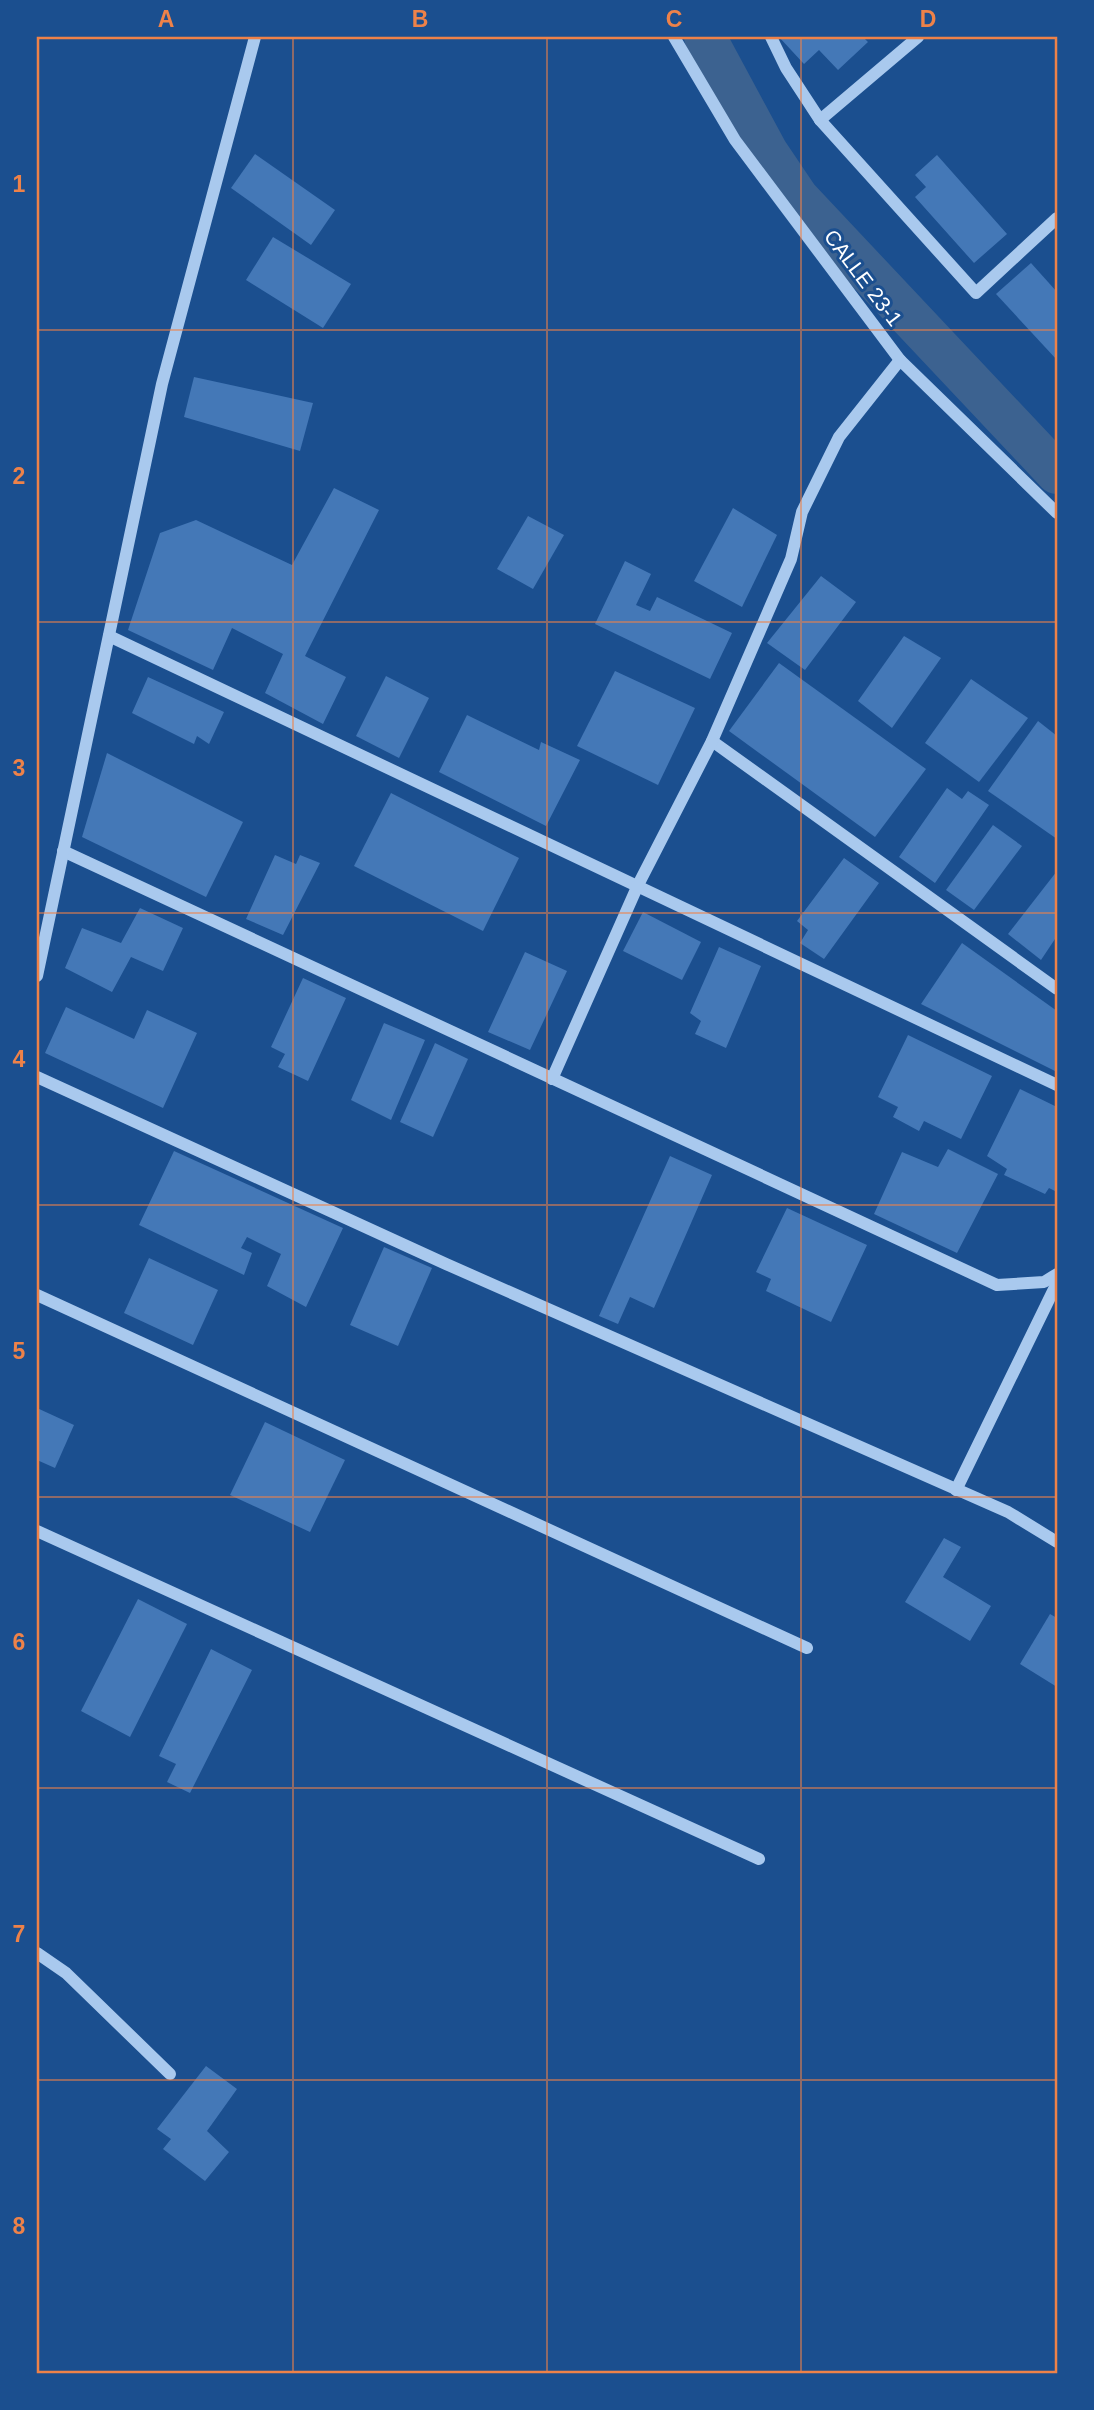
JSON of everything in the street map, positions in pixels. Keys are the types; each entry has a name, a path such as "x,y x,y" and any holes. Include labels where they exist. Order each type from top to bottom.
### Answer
{"street":[{"path":"37,976 162,384 255,37"},
{"name":"CALLE 23-1","path":"674,37 736,140 900,360 1057,513"},
{"path":"771,37 786,68 820,120 976,293 1057,218"},
{"path":"820,120 918,37"},
{"path":"552,1079 638,885 712,741 791,558 802,512 839,438 900,360"},
{"path":"109,636 1057,1085"},
{"path":"712,741 1057,989"},
{"path":"63,851 997,1285 1044,1282 1057,1274"},
{"path":"37,1077 446,1264 1008,1512 1057,1542"},
{"path":"957,1490 1057,1283"},
{"path":"37,1295 807,1648"},
{"path":"37,1531 759,1859"},
{"path":"37,1953 66,1973 170,2074"}],"building":[{"path":"779,37 863,37 868,42 838,70 819,50 804,64"},
{"path":"255,154 335,210 311,245 231,188"},
{"path":"937,155 1007,234 974,263 915,197 926,187 915,175"},
{"path":"273,237 351,284 323,328 246,280"},
{"path":"1031,263 1057,292 1057,360 996,294"},
{"path":"194,377 313,403 300,451 184,417"},
{"path":"334,488 379,510 305,656 346,677 323,724 265,693 283,654 232,628 213,670 128,630 160,533 196,520 292,565"},
{"path":"733,508 777,535 742,607 694,581"},
{"path":"528,516 564,535 533,589 497,569"},
{"path":"625,561 651,574 636,605 650,611 657,597 732,633 710,679 595,624"},
{"path":"821,576 856,602 805,670 767,643"},
{"path":"904,636 941,658 892,728 858,701"},
{"path":"779,663 926,769 875,837 729,731"},
{"path":"615,671 695,708 658,785 577,746"},
{"path":"386,676 429,698 399,758 356,736"},
{"path":"148,677 224,712 209,744 197,736 194,744 132,713"},
{"path":"971,679 1028,718 979,782 925,743"},
{"path":"467,715 539,750 541,742 580,760 546,826 439,772"},
{"path":"1038,721 1057,736 1057,839 988,791"},
{"path":"107,753 243,822 206,897 82,837"},
{"path":"947,788 962,799 968,791 989,805 935,883 899,857"},
{"path":"391,793 519,858 483,931 354,866"},
{"path":"993,825 1022,846 974,910 946,890"},
{"path":"275,855 296,864 300,855 320,863 283,935 246,919"},
{"path":"844,858 879,883 824,959 800,943 808,930 797,921"},
{"path":"1057,871 1057,936 1041,960 1008,934"},
{"path":"140,908 183,928 163,971 131,957 112,992 65,968 82,928 121,943"},
{"path":"643,912 701,942 682,980 623,951"},
{"path":"962,943 1057,1011 1057,1072 921,1004"},
{"path":"719,947 761,966 726,1048 695,1034 701,1021 690,1013"},
{"path":"525,952 567,971 530,1050 488,1032"},
{"path":"303,978 346,998 308,1081 278,1067 285,1054 271,1047"},
{"path":"66,1007 134,1039 147,1010 197,1033 163,1108 45,1053"},
{"path":"384,1023 425,1040 391,1120 351,1100"},
{"path":"908,1035 992,1076 961,1139 924,1121 919,1131 893,1117 898,1107 878,1097"},
{"path":"435,1043 468,1059 433,1137 400,1122"},
{"path":"1020,1089 1057,1107 1057,1192 1049,1188 1045,1194 1004,1175 1007,1169 987,1156"},
{"path":"948,1149 998,1174 957,1253 874,1214 902,1152 938,1167"},
{"path":"174,1151 343,1228 306,1307 267,1286 281,1254 247,1237 241,1248 252,1253 244,1275 139,1225"},
{"path":"670,1156 712,1175 654,1308 630,1297 618,1324 599,1316"},
{"path":"787,1208 867,1245 831,1322 766,1291 771,1279 756,1272"},
{"path":"384,1247 432,1268 398,1346 350,1325"},
{"path":"149,1258 218,1290 193,1345 124,1313"},
{"path":"37,1408 74,1425 55,1468 37,1460"},
{"path":"265,1422 345,1460 310,1532 230,1495"},
{"path":"944,1538 961,1547 943,1577 991,1606 970,1641 905,1602"},
{"path":"138,1599 187,1624 130,1737 81,1711"},
{"path":"1050,1614 1057,1618 1057,1687 1020,1664"},
{"path":"211,1649 252,1670 190,1793 167,1782 176,1764 159,1756"},
{"path":"206,2066 237,2089 207,2131 229,2152 205,2181 163,2149 171,2139 157,2129"}],"waterway":[{"path":"705,37 767,152 798,198 1057,473"}]}
